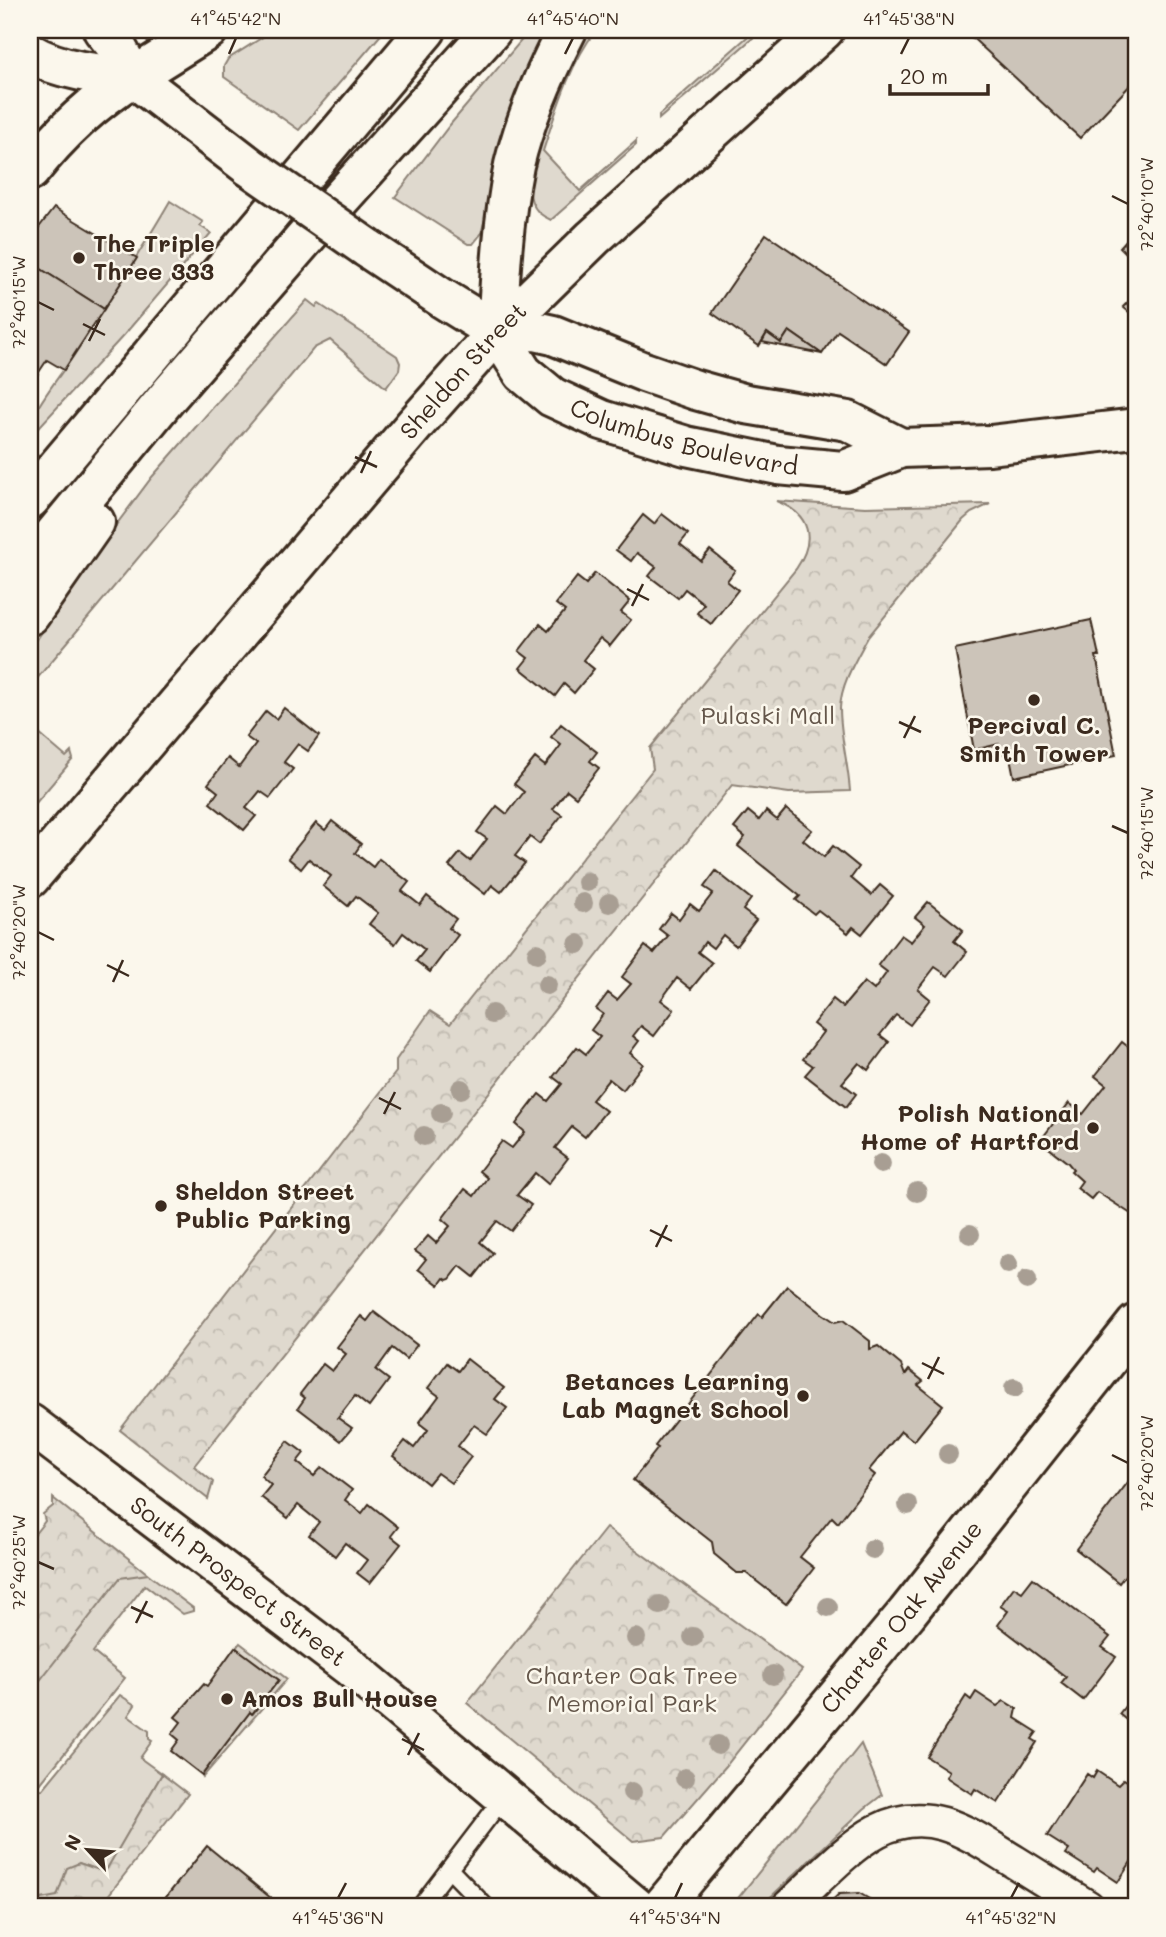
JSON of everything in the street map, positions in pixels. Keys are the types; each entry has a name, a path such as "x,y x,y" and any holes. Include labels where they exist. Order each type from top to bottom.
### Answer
{"main road":[{"name":"Columbus Boulevard","path":"103,30 116,46 133,77 250,167 367,248 497,332 523,373 552,397 602,420 660,439 748,459 829,471 843,471 901,448 978,446 1136,428"},
{"path":"30,171 79,116 133,77 208,30"},
{"path":"30,499 425,30"},
{"path":"30,564 229,327 386,146 492,30"},
{"path":"497,332 502,252 514,166 535,99 567,30"},
{"name":"Sheldon Street","path":"30,878 417,422 497,332 593,238 824,30"},
{"path":"30,53 68,67 99,74 133,77"},
{"path":"30,615 121,486 190,399 229,327"},
{"name":"Columbus Boulevard","path":"497,332 535,331 553,335 696,390 761,407 848,421 901,448"},
{"path":"30,477 78,441"},
{"name":"Charter Oak Avenue","path":"662,1907 907,1613 1136,1324"},
{"name":"South Prospect Street","path":"30,1424 349,1666 636,1907"}],"street":[{"path":"788,1907 863,1840 887,1826 907,1820 945,1824 964,1830 1087,1907"}],"lane":[{"path":"420,1907 504,1797"},
{"path":"449,1869 486,1907"}],"green space":[{"path":"274,30 385,30 299,130 224,77 224,66 228,59"},
{"path":"530,30 552,30 509,128 481,234 473,244 468,244 395,197 449,126"},
{"path":"583,30 596,30 571,73 543,151 580,191 636,141 636,145 551,220 540,213 532,202 530,187 533,167 548,117"},
{"path":"755,30 762,30 659,119 659,115"},
{"path":"170,201 203,222 200,226 211,233 124,335 30,437 30,419 76,352"},
{"path":"307,300 316,307 319,304 397,356 399,370 386,388 330,340 314,348 30,687 30,650 92,557 152,477"},
{"name":"Pulaski Mall","path":"776,501 865,507 990,504 963,520 868,637 846,680 840,708 850,791 789,793 732,785 194,1466 213,1482 208,1499 120,1430 396,1072 396,1060 430,1011 450,1024 653,769 650,748 796,569 806,548 807,529 797,513"},
{"path":"30,726 66,757 71,752 73,759 30,810"},
{"path":"53,1498 148,1574 120,1578 30,1693 30,1540 45,1521 43,1514 53,1506"},
{"name":"Charter Oak Tree Memorial Park","path":"606,1528 802,1670 726,1766 664,1837 633,1841 467,1703"},
{"path":"123,1555 193,1608 193,1611 183,1614 145,1585 93,1652 125,1678 40,1784 30,1786 30,1671"},
{"path":"240,1643 287,1679 203,1777 250,1712 253,1714 278,1681 236,1648"},
{"path":"120,1695 135,1705 128,1716 149,1731 149,1739 152,1741 140,1758 162,1774 105,1873 79,1863 57,1897 30,1901 30,1791 43,1789"},
{"path":"861,1744 882,1795 760,1907 731,1907"},
{"path":"162,1774 188,1794 99,1907 30,1907 30,1901 57,1896 67,1868 79,1863 105,1872"}],"building":[{"path":"964,30 1136,30 1136,79 1080,138"},
{"path":"54,208 137,258 104,309 30,262 30,239"},
{"path":"1136,229 1136,263 1120,247"},
{"path":"766,234 909,332 887,364 838,331 822,354 789,331 781,343 767,333 759,346 712,313"},
{"path":"30,262 104,309 64,370 47,360 37,375 30,371"},
{"path":"1136,294 1136,318 1123,307"},
{"path":"789,331 822,354 762,342 767,333 781,343"},
{"path":"662,514 688,534 680,544 701,561 710,550 735,570 727,581 738,590 711,624 697,613 704,604 685,589 678,598 649,576 656,567 637,553 631,561 616,550 643,515 654,524"},
{"path":"595,573 630,601 621,612 631,620 610,646 600,638 583,660 594,669 574,693 564,684 555,696 520,668 528,658 519,651 540,624 548,631 565,611 556,604 577,577 586,584"},
{"name":"Percival C. Smith Tower","path":"1091,620 1116,755 1014,777 1009,752 1000,754 999,744 974,750 955,649"},
{"path":"284,708 319,736 308,751 298,744 284,762 293,769 270,798 260,791 246,808 256,816 244,830 210,803 218,792 208,784 228,758 239,767 256,744 246,737 266,711 276,719"},
{"path":"561,724 597,752 590,761 599,768 576,797 567,790 553,809 562,815 539,844 530,837 515,856 525,863 501,892 492,885 485,894 449,866 460,853 470,861 487,839 477,832 497,806 507,814 524,792 514,784 535,758 545,766 561,745 551,737"},
{"path":"786,809 812,830 803,840 824,857 833,846 859,867 851,878 871,895 880,885 893,896 862,934 853,927 848,933 818,910 814,914 796,900 800,896 738,846 745,837 734,828 748,811 759,820 766,811 777,820"},
{"path":"332,821 361,844 355,853 373,867 379,859 409,882 402,891 420,905 427,896 456,919 449,928 458,935 430,972 416,961 425,950 403,933 395,944 369,924 378,913 356,896 348,906 323,886 331,876 309,859 301,869 288,858 316,823 325,830"},
{"path":"716,871 751,899 743,910 756,920 736,946 723,935 713,948 705,942 698,952 712,963 691,989 677,978 661,1000 674,1010 654,1036 641,1026 633,1036 639,1041 630,1053 643,1064 623,1090 609,1079 592,1100 606,1111 585,1137 572,1127 555,1148 568,1158 548,1184 535,1173 517,1195 531,1205 511,1231 497,1221 480,1242 493,1253 474,1277 460,1266 450,1279 444,1278 439,1285 418,1269 426,1259 415,1251 428,1236 436,1243 450,1226 442,1219 465,1189 474,1196 487,1178 479,1171 502,1141 512,1148 525,1132 516,1124 539,1094 548,1101 562,1084 553,1077 577,1047 586,1054 600,1037 591,1030 603,1014 596,1009 608,993 617,1000 631,984 622,977 645,946 654,953 668,936 659,929 671,913 679,919 690,904 699,911 713,893 704,887"},
{"path":"928,902 963,930 954,941 967,952 948,976 935,967 918,989 930,999 910,1025 896,1015 880,1035 889,1042 868,1070 859,1063 842,1083 856,1094 846,1107 805,1075 813,1066 803,1059 823,1032 813,1024 833,999 843,1007 864,982 874,990 887,972 878,965 901,935 911,942 925,925 915,917"},
{"name":"Polish National Home of Hartford","path":"1122,1042 1136,1053 1136,1207 1131,1214 1097,1192 1091,1199 1077,1188 1082,1181 1071,1171 1073,1169 1040,1141 1069,1103 1083,1114 1106,1085 1095,1076"},
{"path":"787,1286 835,1322 843,1320 870,1341 870,1349 878,1346 901,1365 905,1375 909,1370 923,1381 918,1385 943,1405 914,1441 901,1431 869,1470 875,1475 838,1523 832,1517 800,1557 814,1568 786,1604 746,1573 737,1573 714,1554 712,1542 633,1480 658,1448 655,1446 759,1314 762,1317"},
{"path":"374,1312 417,1345 406,1359 392,1348 376,1370 389,1380 369,1407 355,1396 338,1418 352,1428 341,1441 298,1408 305,1398 300,1394 323,1364 332,1371 346,1354 337,1347 361,1316 367,1321"},
{"path":"467,1359 504,1388 495,1399 507,1408 487,1434 474,1425 458,1446 471,1457 451,1483 437,1473 428,1484 393,1456 405,1441 414,1448 428,1430 419,1423 439,1396 428,1388 447,1363 458,1371"},
{"path":"288,1441 304,1453 297,1462 314,1476 322,1467 352,1490 345,1500 362,1513 369,1504 398,1527 391,1536 401,1544 370,1583 357,1573 367,1560 345,1543 335,1556 309,1535 319,1522 298,1505 288,1518 261,1497 271,1485 261,1476"},
{"path":"1136,1472 1136,1561 1119,1583 1076,1549"},
{"path":"1033,1578 1110,1637 1102,1647 1116,1657 1083,1700 1061,1683 1066,1677 998,1625 1008,1611 1000,1606 1014,1587 1022,1592"},
{"name":"Amos Bull House","path":"235,1647 279,1680 252,1714 250,1712 202,1775 171,1751 179,1740 172,1734 181,1722 175,1717 204,1684 207,1686"},
{"path":"976,1692 997,1706 1004,1701 1017,1709 1015,1718 1037,1732 1032,1739 1037,1742 998,1803 975,1789 972,1794 946,1777 949,1771 927,1757 966,1696 971,1700"},
{"path":"1136,1692 1136,1728 1119,1714"},
{"path":"1097,1771 1118,1785 1124,1779 1136,1787 1136,1854 1118,1882 1097,1868 1094,1872 1066,1854 1069,1850 1047,1836 1087,1774 1093,1778"},
{"path":"207,1846 282,1907 158,1907"},
{"path":"859,1893 883,1907 825,1907 839,1894"}],"place":[{"name":"The Triple Three 333","path":"79,258"},
{"name":"Percival C. Smith Tower","path":"1034,700"},
{"name":"Polish National Home of Hartford","path":"1093,1128"},
{"name":"Sheldon Street Public Parking","path":"161,1206"},
{"name":"Betances Learning Lab Magnet School","path":"803,1396"},
{"name":"Amos Bull House","path":"227,1699"}]}
